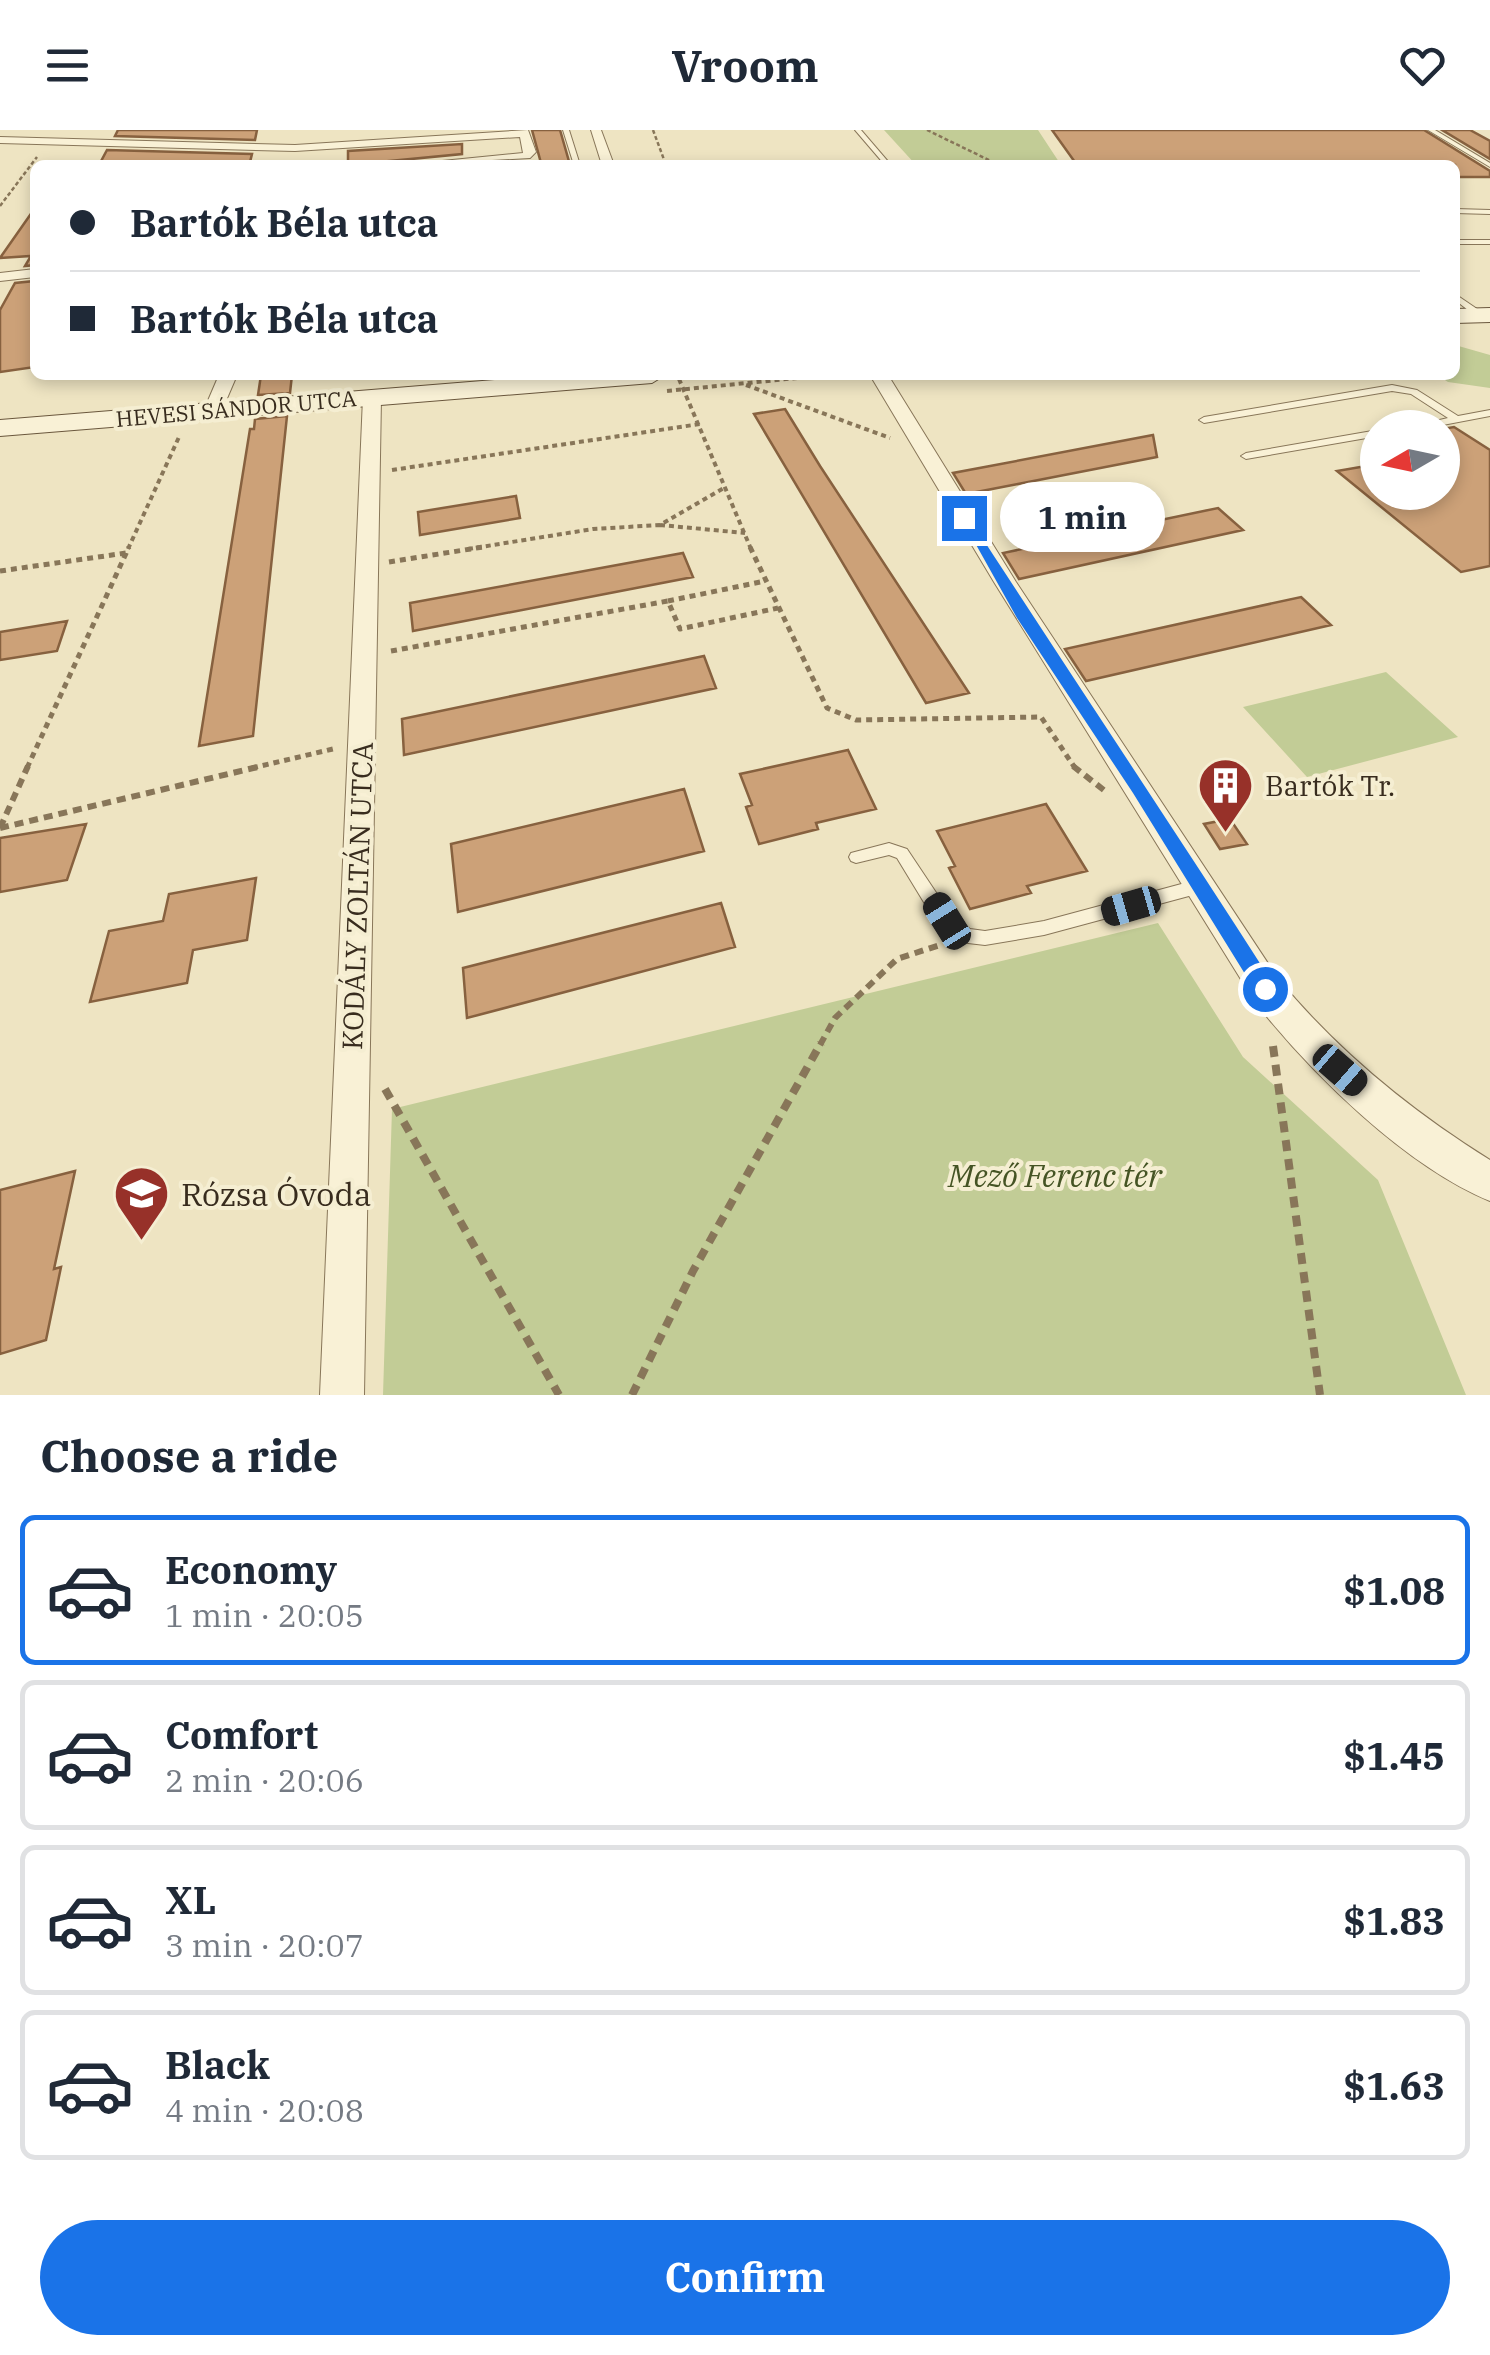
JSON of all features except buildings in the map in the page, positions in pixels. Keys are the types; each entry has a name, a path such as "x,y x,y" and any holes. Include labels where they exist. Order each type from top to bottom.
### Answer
{"main road":[{"path":"1460,316 1487,318"},
{"name":"HEVESI SÁNDOR UTCA","path":"0,428 635,380"}],"street":[{"path":"596,130 606,160"},
{"path":"0,140 311,148 523,132 530,152 526,156 474,160"},
{"path":"307,160 317,133"},
{"path":"0,277 30,274"},
{"path":"202,411 224,380"},
{"path":"882,380 1024,618 1265,989 1320,1051 1410,1130 1490,1182"},
{"name":"KODÁLY ZOLTÁN UTCA","path":"342,1395 372,398"}],"lane":[{"path":"566,130 576,160"},
{"path":"858,130 884,160"},
{"path":"1431,130 1490,166"},
{"path":"1460,211 1490,212"},
{"path":"1460,242 1490,242"},
{"path":"1460,299 1487,318"},
{"path":"1204,420 1392,388 1414,392 1442,410"},
{"path":"1460,418 1490,414"},
{"path":"1246,456 1360,436"},
{"path":"856,857 889,850 902,853 947,921 967,936 986,939 1097,916 1200,886"}],"path":[{"path":"652,130 664,160"},
{"path":"927,130 989,160"},
{"path":"35,160 43,150"},
{"path":"0,206 30,167"},
{"path":"653,380 682,390 780,380"},
{"path":"679,380 765,581 827,708 840,716 890,721 1041,718 1086,782 1118,792"},
{"path":"743,384 897,440"},
{"path":"0,828 126,553 202,411"},
{"path":"385,471 700,424"},
{"path":"660,525 724,488"},
{"path":"387,562 593,529 660,525 745,533"},
{"path":"0,571 126,553"},
{"path":"388,652 765,581"},
{"path":"668,601 680,629 778,608"},
{"path":"0,828 361,742"},
{"path":"632,1395 693,1272 835,1018 897,959 967,936"},
{"path":"1265,989 1320,1395"},
{"path":"382,1083 558,1395"}],"green space":[{"path":"884,130 1038,130 1058,160 911,160"},
{"path":"1460,346 1490,355 1490,388 1445,380 1460,380"},
{"path":"1386,672 1458,737 1307,777 1243,707"},
{"name":"Mező Ferenc tér","path":"1158,923 1243,1057 1378,1180 1466,1395 383,1395 392,1109"}],"place":[{"name":"Bartók Tr.","path":"1226,834"},
{"name":"Rózsa Óvoda","path":"142,1243"}],"route":[{"path":"964,518 1024,618 1139,788 1265,989"}]}
